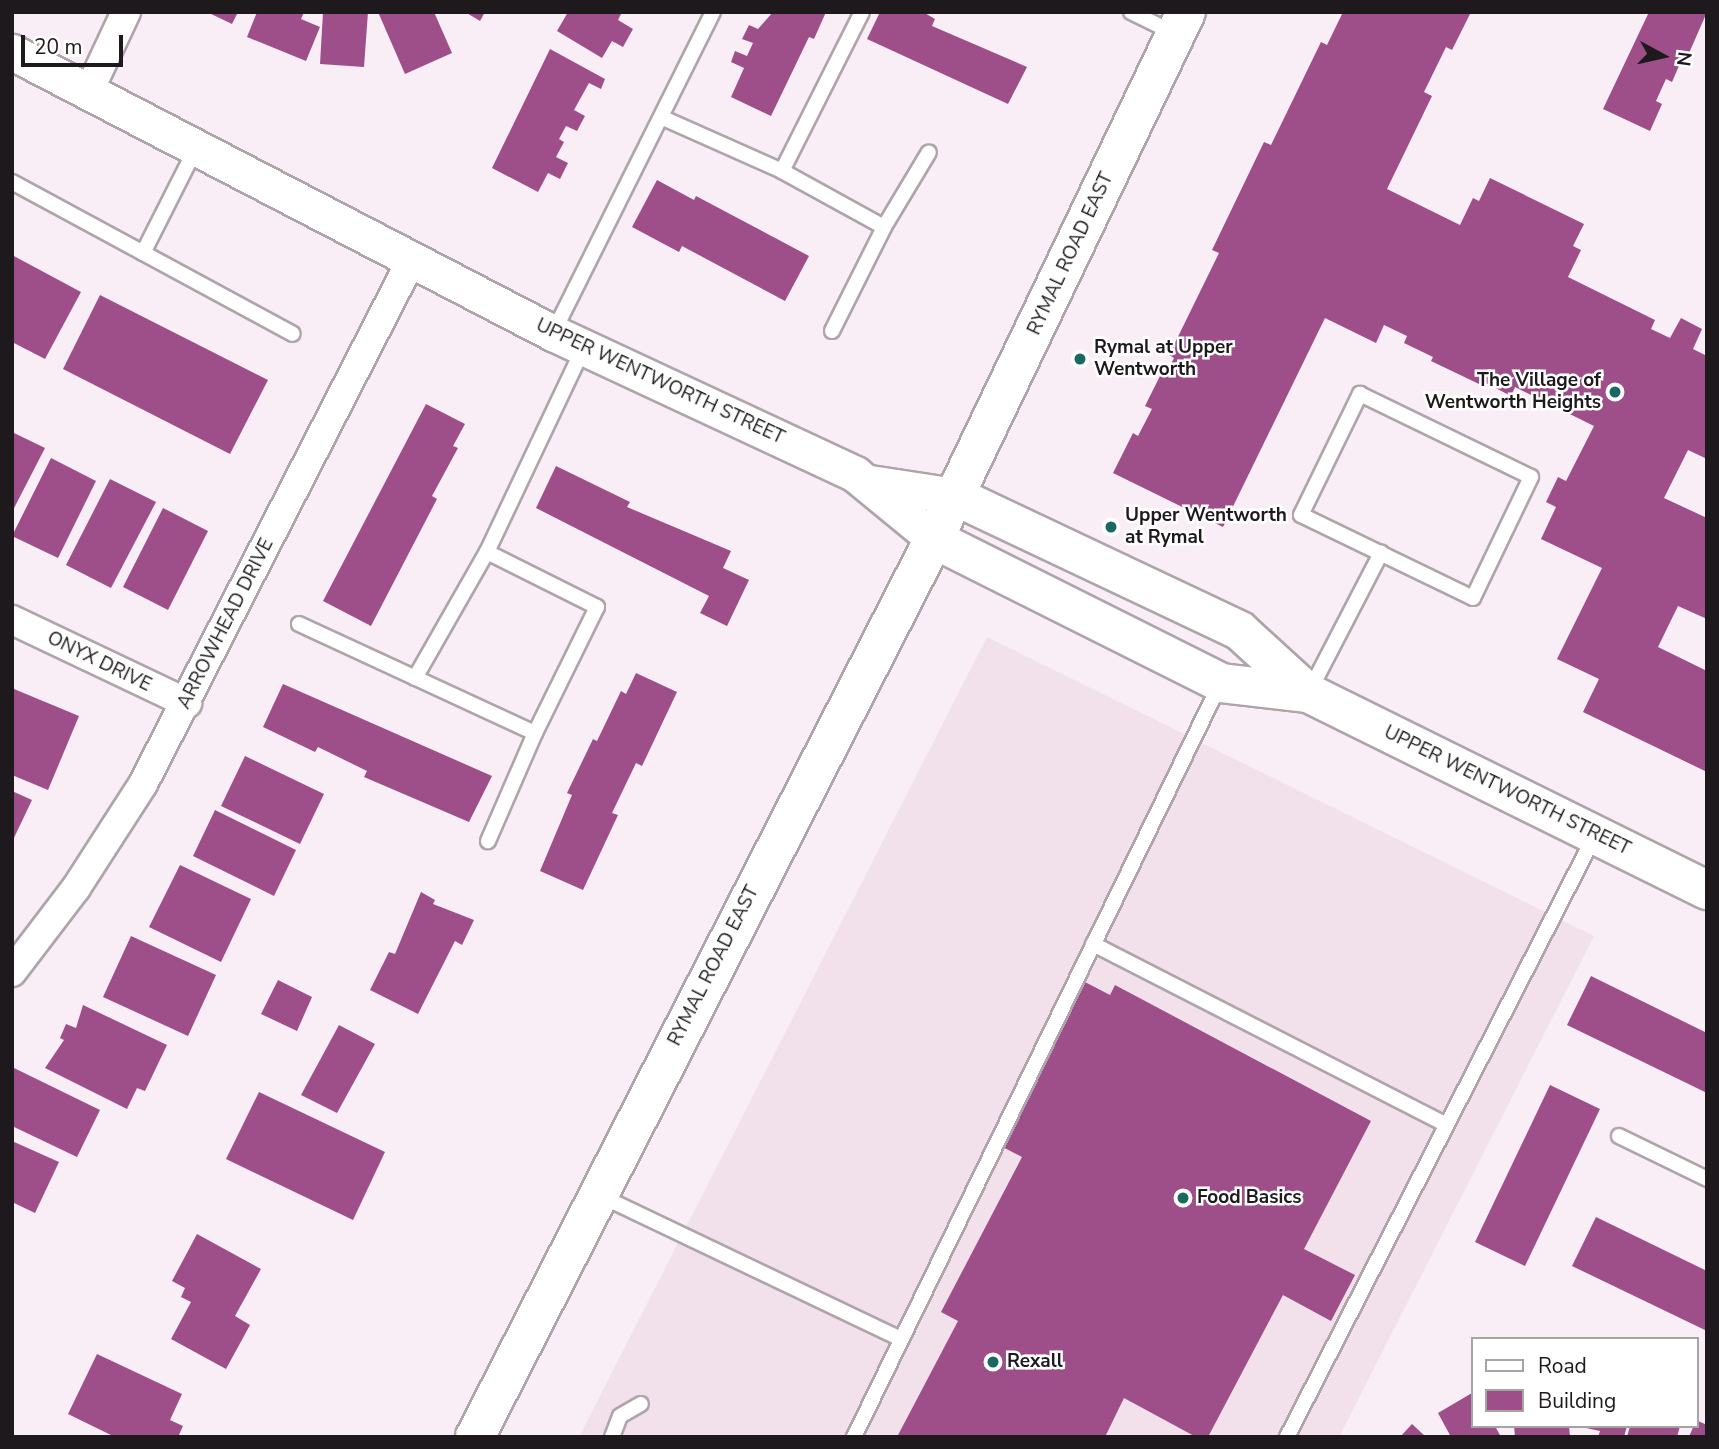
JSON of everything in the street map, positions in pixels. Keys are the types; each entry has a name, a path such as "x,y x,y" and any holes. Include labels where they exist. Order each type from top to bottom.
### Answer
{"main road":[{"name":"RYMAL ROAD EAST","path":"475,1437 597,1193 934,539 1181,23"},
{"name":"UPPER WENTWORTH STREET","path":"955,496 1240,631 1308,693 1707,890"},
{"name":"UPPER WENTWORTH STREET","path":"934,539 1221,682 1308,693"}],"street":[{"path":"89,91 127,12"},
{"name":"UPPER WENTWORTH STREET","path":"12,52 569,340 870,484 934,539"},
{"name":"ARROWHEAD DRIVE","path":"12,972 112,835 187,703 411,259"},
{"path":"870,484 955,496"},
{"name":"ONYX DRIVE","path":"12,620 187,703"}],"lane":[{"path":"415,678 487,552 569,340 663,118 713,12"},
{"path":"782,171 862,12"},
{"path":"1131,12 1181,23"},
{"path":"663,118 782,171 884,227"},
{"path":"143,253 197,147"},
{"path":"832,331 884,227 929,152"},
{"path":"12,182 293,334"},
{"path":"1360,394 1531,477 1473,598 1381,553 1301,515 1360,394"},
{"path":"487,552 597,607 535,733 488,842"},
{"path":"1308,693 1381,553"},
{"path":"299,624 535,733"},
{"path":"854,1437 1221,682"},
{"path":"1287,1437 1595,835"},
{"path":"1093,944 1446,1125"},
{"path":"1619,1136 1707,1179"},
{"path":"597,1193 901,1339"},
{"path":"612,1437 621,1416 641,1404"}],"shaded area":[{"path":"987,637 1594,936 1339,1437 579,1437"}],"building":[{"path":"207,12 238,12 232,24"},
{"path":"257,12 304,12 301,19 320,27 306,61 247,37"},
{"path":"323,12 368,12 364,67 320,64"},
{"path":"378,12 434,12 452,53 405,74"},
{"path":"465,12 485,12 480,21"},
{"path":"568,12 622,12 618,20 633,29 623,47 612,41 602,58 557,31"},
{"path":"773,12 826,12 814,39 809,37 771,116 731,97 744,68 731,62 735,51 747,56 753,43 742,39 749,25 758,29"},
{"path":"880,12 923,12 935,19 932,26 1027,67 1008,104 867,39"},
{"name":"The Village of Wentworth Heights","path":"1343,12 1471,12 1452,50 1446,47 1424,92 1432,96 1387,189 1460,225 1473,198 1479,201 1490,178 1584,224 1573,246 1581,250 1568,277 1655,320 1651,329 1670,338 1681,318 1702,329 1693,349 1707,356 1707,459 1688,450 1664,498 1707,518 1707,619 1678,606 1658,647 1707,671 1707,772 1583,712 1599,679 1557,659 1602,568 1541,539 1556,507 1546,502 1558,477 1566,481 1594,426 1515,387 1511,396 1480,380 1479,384 1431,361 1433,357 1404,343 1407,336 1384,325 1376,343 1325,318 1223,527 1113,473 1133,433 1138,436 1152,409 1145,406 1165,366 1169,368 1174,358 1169,355 1219,253 1212,250 1264,142 1271,145 1321,42 1327,45"},
{"path":"1649,12 1707,12 1686,60 1682,59 1672,82 1666,79 1656,101 1662,104 1650,131 1603,109"},
{"path":"550,49 605,79 601,89 589,83 574,110 585,116 577,131 566,126 559,139 564,142 556,157 568,163 560,179 548,173 538,192 492,168"},
{"path":"657,180 694,200 696,196 809,256 785,301 682,246 679,252 632,227"},
{"path":"12,255 81,292 45,359 12,342"},
{"path":"100,295 268,380 230,454 63,369"},
{"path":"426,404 465,424 453,446 458,448 432,496 437,499 371,626 323,601"},
{"path":"12,432 45,448 12,512"},
{"path":"51,458 96,481 58,558 12,536"},
{"path":"556,466 630,502 627,507 731,551 723,568 749,580 727,626 700,613 709,596 536,508"},
{"path":"110,479 156,502 111,588 66,565"},
{"path":"163,508 208,531 168,610 123,587"},
{"path":"636,673 677,692 642,766 636,763 612,813 618,815 583,890 540,871 572,795 567,793 593,739 597,741 621,691 626,694"},
{"path":"283,684 492,776 469,822 364,777 367,771 318,747 315,752 263,727"},
{"path":"14,689 79,716 48,790 12,775"},
{"path":"245,756 324,794 300,844 221,806"},
{"path":"12,791 32,800 12,842"},
{"path":"215,810 296,850 274,896 193,856"},
{"path":"180,865 251,899 221,962 149,927"},
{"path":"421,892 435,900 433,904 474,920 462,945 455,941 418,1014 370,990 389,952 395,954"},
{"path":"131,936 216,975 188,1036 103,997"},
{"path":"1591,976 1707,1033 1707,1093 1567,1025"},
{"path":"278,980 312,997 297,1031 261,1014"},
{"path":"1085,982 1110,995 1115,985 1371,1121 1304,1249 1355,1275 1331,1321 1283,1295 1208,1437 1196,1437 1124,1398 1105,1437 897,1437 958,1321 941,1312 1022,1157 999,1145"},
{"path":"83,1005 167,1045 145,1091 137,1088 127,1109 45,1068 64,1040 60,1038 66,1024 76,1028"},
{"path":"339,1025 375,1044 337,1113 301,1095"},
{"path":"14,1068 100,1110 77,1157 12,1126"},
{"path":"1550,1085 1600,1109 1525,1266 1475,1242"},
{"path":"259,1092 385,1152 353,1220 226,1159"},
{"path":"12,1141 59,1162 35,1213 12,1202"},
{"path":"1596,1217 1707,1271 1707,1331 1572,1266"},
{"path":"197,1234 261,1269 235,1316 250,1325 226,1369 171,1339 191,1302 181,1297 185,1288 172,1281"},
{"path":"97,1354 182,1394 170,1420 183,1426 178,1437 115,1437 68,1414"},
{"path":"1470,1394 1470,1428 1496,1428 1501,1437 1451,1437 1438,1413"},
{"path":"1698,1421 1707,1425 1707,1437 1689,1437 1693,1428 1698,1428"},
{"path":"1412,1424 1426,1437 1400,1437"},
{"path":"1514,1428 1569,1428 1570,1437 1515,1437"},
{"path":"1586,1428 1626,1428 1624,1437 1598,1437 1600,1431"},
{"path":"1629,1428 1679,1428 1677,1437 1627,1437"}],"place":[{"name":"Rymal at Upper Wentworth","path":"1080,359"},
{"name":"The Village of Wentworth Heights","path":"1615,392"},
{"name":"Upper Wentworth at Rymal","path":"1111,527"},
{"name":"Food Basics","path":"1183,1198"},
{"name":"Rexall","path":"993,1362"}]}
